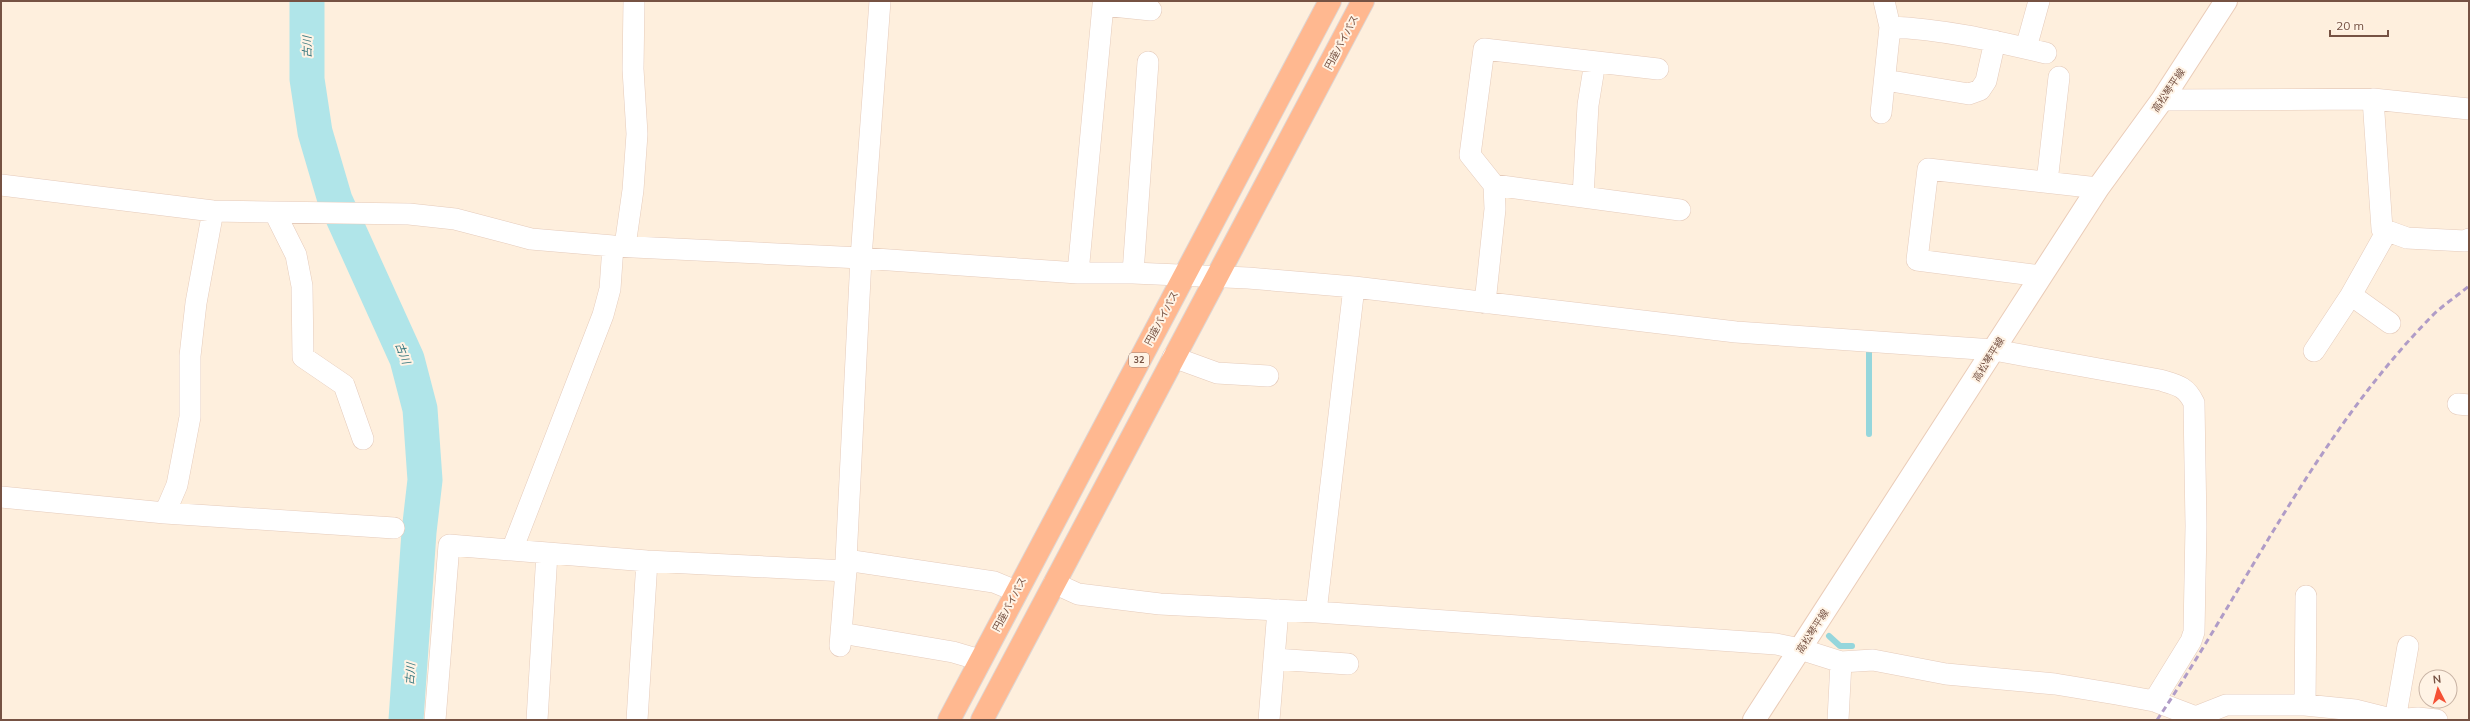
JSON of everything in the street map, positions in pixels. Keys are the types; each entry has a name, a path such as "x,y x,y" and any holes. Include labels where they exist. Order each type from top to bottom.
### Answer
{"highway":[{"name":"円座バイパス","path":"949,720 1330,1"},
{"name":"円座バイパス","path":"982,720 1215,277 1363,1"},
{"path":"1016,591 1054,583"}],"main road":[{"name":"高松琴平線","path":"1754,720 2098,188 2162,100 2226,1"}],"street":[{"path":"512,550 603,315 633,190 637,134 633,69 634,1"},
{"path":"880,1 861,258 846,565 840,640 953,652 980,660"},
{"path":"1881,112 1890,27 1884,1"},
{"path":"1890,27 1925,28 2036,50 2040,1"},
{"path":"1078,273 1102,5 1151,10"},
{"path":"1884,80 1969,94 1980,90 1986,81 1995,41"},
{"path":"1485,303 1495,209 1494,185 1470,155 1484,48 1658,69"},
{"path":"1133,273 1148,62"},
{"path":"1583,197 1588,105 1595,62"},
{"path":"2047,182 2059,77"},
{"path":"2162,100 2373,100 2469,109"},
{"path":"2373,100 2382,229 2407,238 2465,241 2469,239"},
{"path":"2041,276 1917,260 1928,169 2098,188"},
{"path":"1,185 214,211 330,214 408,214 454,219 531,239 619,246 861,258 1078,273 1184,275 1354,287 1736,332 1994,350 2160,380 2183,386 2194,403 2196,526 2194,632 2191,641 2154,701"},
{"path":"1494,185 1680,210"},
{"path":"165,513 177,485 190,417 190,356 196,311 214,211"},
{"path":"275,212 296,255 302,286 303,357 344,385 363,439"},
{"path":"2314,351 2351,295 2387,231"},
{"path":"1316,612 1354,287"},
{"path":"2351,295 2390,323"},
{"path":"1173,357 1217,373 1268,376"},
{"path":"1,497 165,513 394,528"},
{"path":"435,720 449,545 647,561 846,565 994,582 1016,591"},
{"path":"537,720 547,553"},
{"path":"637,720 647,561"},
{"path":"1054,583 1078,594 1160,604 1316,612 1491,626 1720,640 1800,649 1841,662 1872,660 1946,674 2055,684 2154,701 2201,718 2226,705 2305,705 2355,710 2395,720 2418,718 2437,720"},
{"path":"2305,705 2306,596"},
{"path":"1269,720 1278,610"},
{"path":"2395,720 2408,646"},
{"path":"1274,659 1348,664"},
{"path":"1838,720 1841,662"}],"waterway":[{"name":"古川","path":"307,1 307,79 315,132 335,200 407,359 420,409 425,480 419,532 406,720"},
{"path":"1869,351 1869,434"},
{"path":"1829,636 1840,646 1852,646"}],"railway":[{"path":"2157,720 2190,669 2285,512 2318,460 2353,410 2391,361 2432,316 2469,286"}]}
